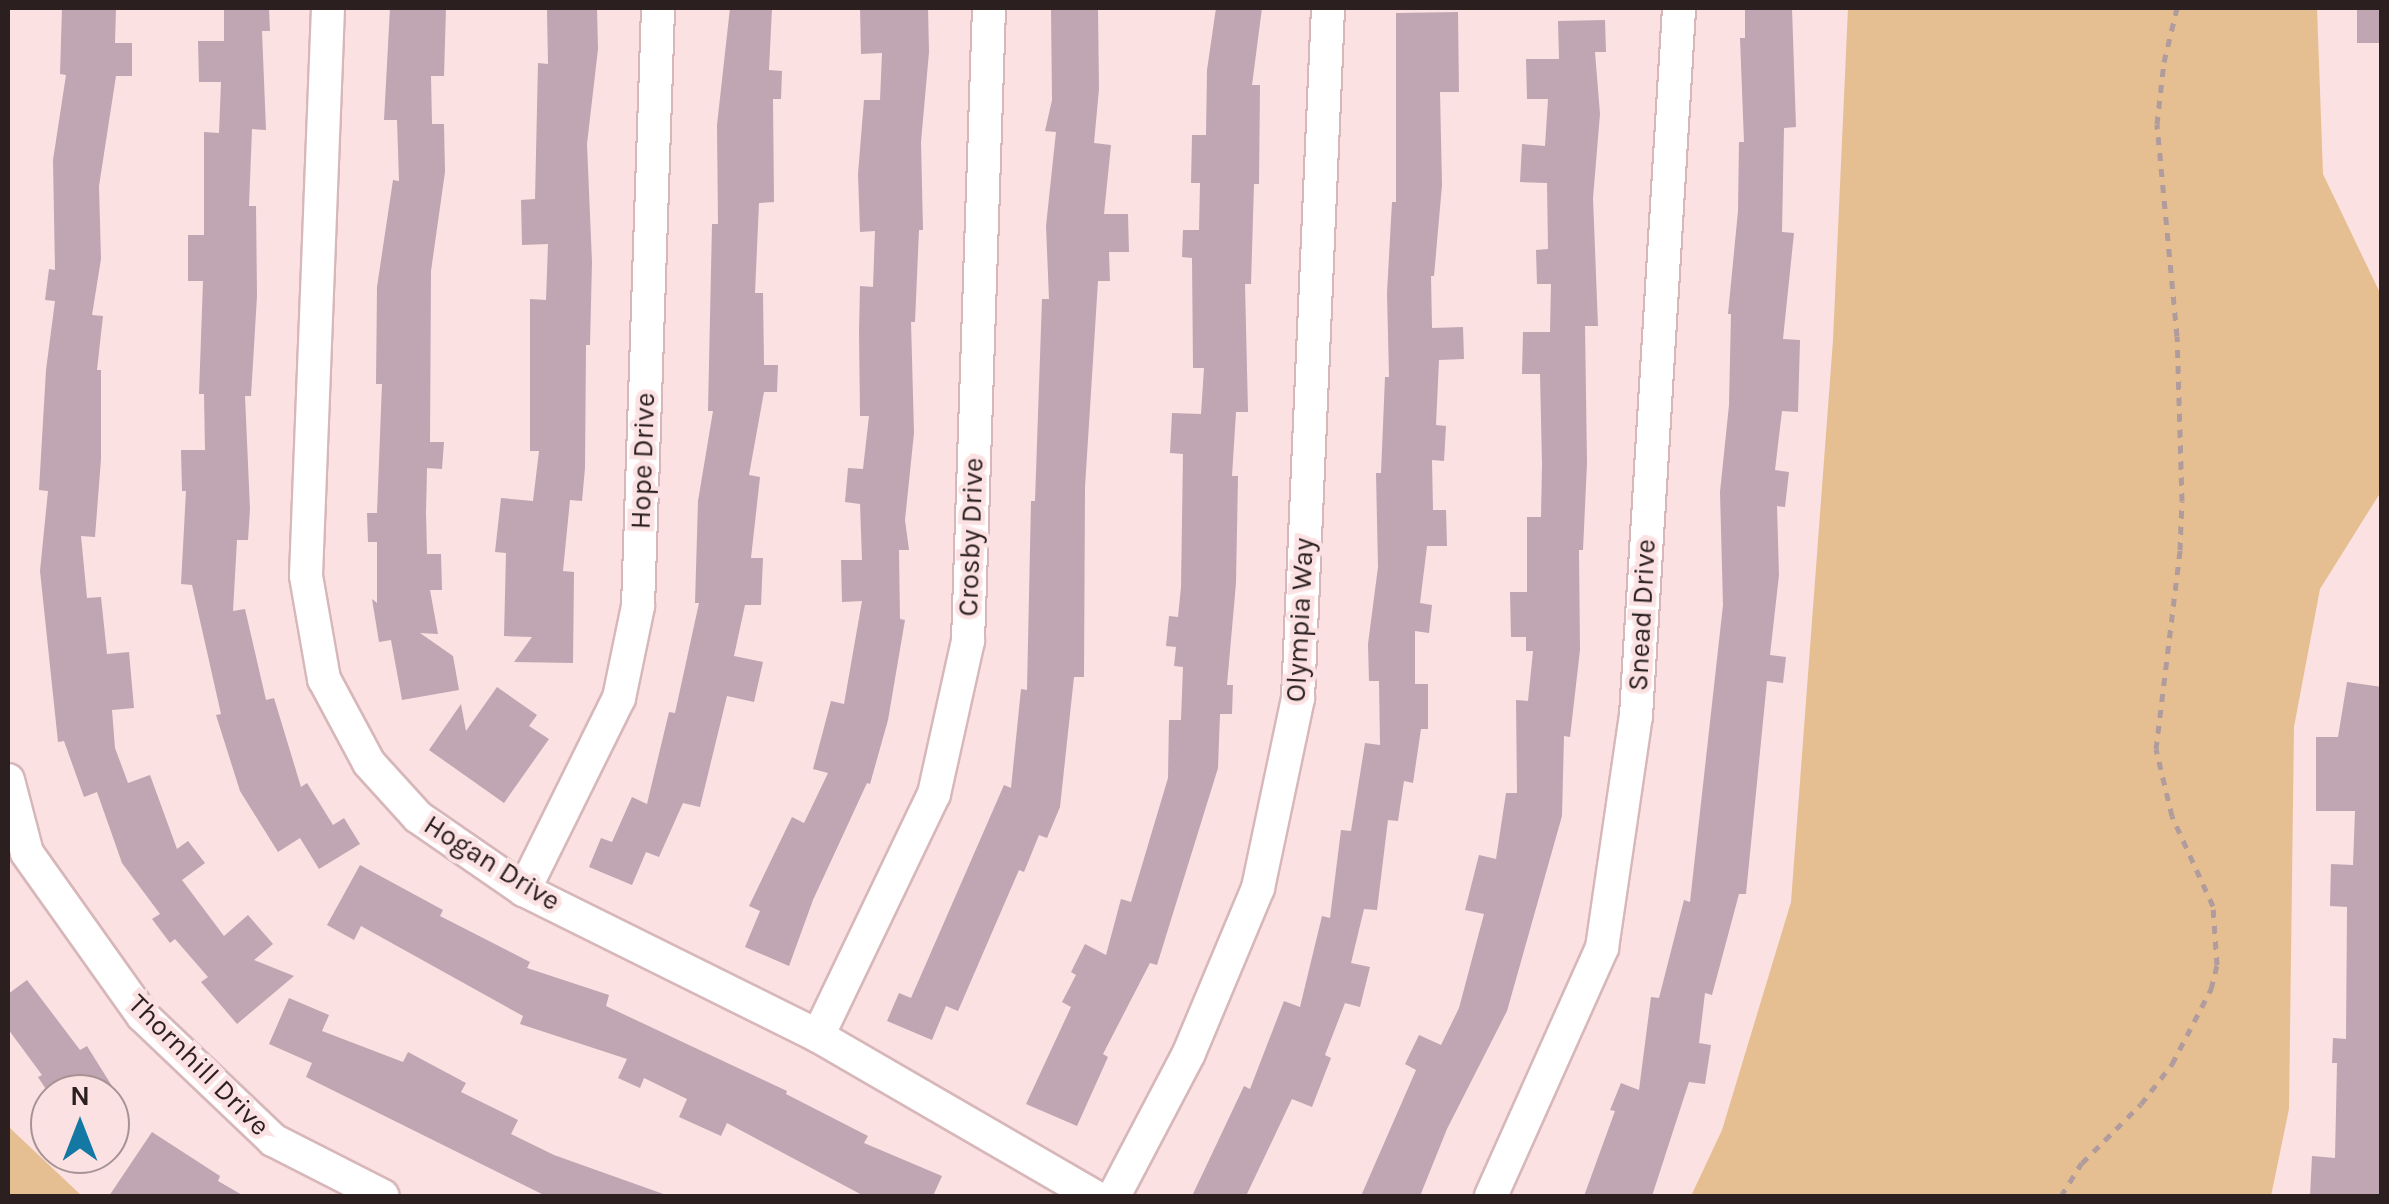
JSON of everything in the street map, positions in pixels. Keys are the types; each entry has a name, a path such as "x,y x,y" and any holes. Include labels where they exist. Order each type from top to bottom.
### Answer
{"street":[{"name":"Hogan Drive","path":"328,8 306,576 324,679 369,762 418,818 524,890 818,1036 1094,1196"},
{"name":"Hope Drive","path":"524,890 619,698 638,606 658,8"},
{"name":"Crosby Drive","path":"818,1036 934,794 968,641 988,8"},
{"name":"Olympia Way","path":"1114,1196 1188,1053 1258,888 1298,698 1328,8"},
{"name":"Snead Drive","path":"1491,1196 1602,948 1636,716 1679,8"},
{"name":"Thornhill Drive","path":"8,780 26,852 143,1016 273,1140 383,1196"}],"path":[{"path":"2061,1196 2082,1163 2141,1104 2172,1064 2210,989 2217,965 2212,906 2172,816 2156,749 2180,550 2182,501 2177,336 2157,124 2164,62 2177,8"}],"shaded area":[{"path":"1848,8 2317,8 2323,174 2381,295 2382,490 2320,589 2294,727 2289,1109 2271,1196 1691,1196 1722,1130 1791,902 1833,340"},
{"path":"8,1125 30,1147 30,1174 59,1174 82,1196 8,1196"}],"building":[{"path":"62,8 116,8 115,43 132,43 132,76 116,76 99,186 101,259 92,315 103,316 97,370 101,370 101,459 95,537 81,536 87,598 101,597 107,654 129,652 134,708 112,710 115,748 128,783 150,775 177,849 188,841 205,863 182,880 224,936 248,915 273,944 254,960 294,976 237,1024 201,982 208,977 175,939 170,943 152,919 160,914 122,863 97,792 84,797 64,741 58,742 40,571 48,491 39,490 46,370 55,301 45,300 49,269 55,270 53,160 66,75 60,74"},
{"path":"224,8 269,8 270,31 262,31 266,130 252,129 249,206 256,206 257,296 251,396 245,396 250,509 248,540 237,540 233,611 245,609 266,700 274,698 301,787 307,783 333,825 344,818 360,844 319,869 300,838 278,852 240,791 216,715 221,714 192,585 181,584 186,491 182,491 181,450 205,450 204,394 199,394 203,281 188,281 188,235 204,235 204,132 219,133 221,82 199,82 198,41 224,41"},
{"path":"390,8 446,8 444,76 431,76 432,124 444,124 445,172 431,271 430,442 444,442 442,469 427,468 426,513 427,554 441,554 442,590 430,590 438,634 420,633 453,656 459,690 402,700 391,640 379,642 372,599 377,603 377,542 368,542 367,513 377,513 382,384 376,384 377,287 393,180 399,181 397,120 384,120"},
{"path":"597,8 598,49 587,144 592,262 590,345 586,345 585,468 582,501 570,500 563,571 574,572 573,663 514,662 532,637 504,636 506,553 495,552 501,498 533,501 539,451 530,451 530,299 546,300 548,244 522,245 521,200 535,199 538,63 548,64 547,10"},
{"path":"730,8 772,8 769,70 782,71 781,99 773,99 774,202 759,203 755,293 763,293 764,365 778,365 777,392 764,392 749,475 760,477 751,558 763,558 761,605 745,605 734,656 763,662 754,702 727,696 700,807 683,803 659,857 646,852 632,885 589,867 601,838 612,842 632,797 647,804 669,712 675,713 699,603 695,603 698,501 713,411 708,411 712,224 718,224 717,125"},
{"path":"860,8 928,8 929,52 921,142 923,230 919,230 915,322 911,322 914,433 905,520 909,550 899,550 900,619 905,620 888,720 870,784 867,783 813,900 789,966 745,947 760,911 749,906 792,817 804,823 828,773 813,769 831,701 844,704 862,601 842,602 841,560 862,560 860,504 845,502 848,468 863,469 869,416 860,416 860,286 873,287 875,231 860,232 858,174 864,100 880,100 882,53 861,54"},
{"path":"1216,8 1262,8 1252,85 1260,85 1259,184 1254,184 1251,284 1245,284 1248,412 1236,412 1232,476 1238,476 1236,583 1227,685 1233,685 1232,714 1220,714 1218,768 1157,965 1150,963 1103,1054 1108,1057 1077,1126 1026,1104 1071,1007 1062,1002 1076,975 1071,972 1085,944 1106,955 1121,899 1131,902 1168,778 1169,720 1181,720 1183,667 1174,666 1176,647 1166,646 1169,616 1178,617 1181,587 1183,454 1170,453 1172,413 1201,414 1204,368 1193,368 1192,258 1182,257 1183,230 1199,230 1200,183 1191,183 1192,135 1206,135 1207,70"},
{"path":"1745,8 1792,8 1796,127 1784,128 1782,232 1794,233 1783,339 1800,340 1798,412 1782,411 1775,470 1789,472 1785,507 1777,506 1779,575 1770,655 1786,657 1783,683 1767,681 1746,894 1739,894 1712,995 1705,993 1699,1043 1711,1045 1705,1084 1689,1082 1652,1196 1584,1196 1615,1111 1610,1110 1621,1083 1639,1090 1651,997 1659,998 1684,900 1690,902 1723,605 1720,492 1729,405 1728,314 1738,211 1739,142 1744,142 1740,38 1745,38"},
{"path":"2357,8 2382,8 2382,43 2357,43"},
{"path":"1051,9 1098,9 1099,89 1094,143 1111,145 1104,214 1128,214 1129,252 1109,252 1110,281 1098,281 1085,487 1084,677 1074,677 1060,807 1047,838 1039,835 1024,872 1019,870 958,1011 946,1006 932,1040 887,1021 899,993 911,998 1004,785 1011,788 1021,689 1027,690 1031,501 1035,501 1042,299 1049,299 1046,226 1056,132 1045,131 1052,100"},
{"path":"1458,12 1459,92 1440,92 1442,185 1431,276 1432,328 1463,327 1464,359 1439,360 1436,425 1446,426 1444,461 1432,460 1433,510 1446,510 1447,546 1427,546 1420,603 1432,605 1429,633 1415,631 1415,684 1428,684 1428,729 1421,729 1413,783 1404,781 1398,821 1388,820 1377,910 1364,909 1351,963 1370,967 1360,1007 1345,1003 1325,1055 1331,1058 1312,1107 1292,1099 1246,1196 1192,1196 1244,1086 1250,1089 1284,1001 1300,1007 1322,916 1330,918 1341,830 1351,831 1365,743 1380,745 1379,681 1369,681 1368,644 1378,567 1376,473 1381,473 1385,377 1389,377 1387,293 1392,202 1396,202 1396,13"},
{"path":"1605,20 1606,52 1595,52 1600,114 1593,198 1598,326 1585,326 1587,463 1583,550 1579,550 1580,650 1570,737 1564,736 1562,816 1507,1011 1447,1129 1420,1196 1361,1196 1416,1070 1405,1064 1419,1035 1441,1045 1459,1008 1484,914 1465,910 1479,855 1496,859 1506,793 1517,793 1516,700 1528,701 1533,651 1526,651 1526,637 1511,637 1510,592 1527,592 1527,517 1541,517 1542,464 1540,374 1522,374 1523,332 1550,332 1551,284 1537,284 1536,250 1548,249 1547,183 1520,182 1522,144 1545,146 1548,99 1527,99 1526,59 1559,59 1558,21"},
{"path":"2347,682 2382,687 2382,1196 2310,1196 2312,1156 2335,1158 2337,1063 2332,1063 2333,1038 2346,1039 2347,907 2330,906 2331,864 2353,865 2355,811 2316,811 2316,737 2338,737"},
{"path":"497,687 537,715 529,726 549,739 504,803 429,750 461,704 466,731"},
{"path":"360,865 443,910 440,916 530,962 527,968 609,995 606,1006 787,1091 786,1094 868,1136 864,1143 942,1176 933,1196 864,1196 727,1123 721,1136 679,1117 687,1099 644,1078 640,1088 618,1078 627,1059 520,1024 523,1016 361,926 354,940 327,925"},
{"path":"27,980 80,1050 87,1046 104,1074 41,1074 8,1029 8,994"},
{"path":"289,998 329,1015 322,1031 403,1062 408,1052 466,1083 461,1092 518,1120 511,1134 554,1155 669,1196 546,1196 306,1077 312,1063 269,1044"},
{"path":"152,1132 244,1196 109,1196 124,1174 130,1174 130,1165"}]}
